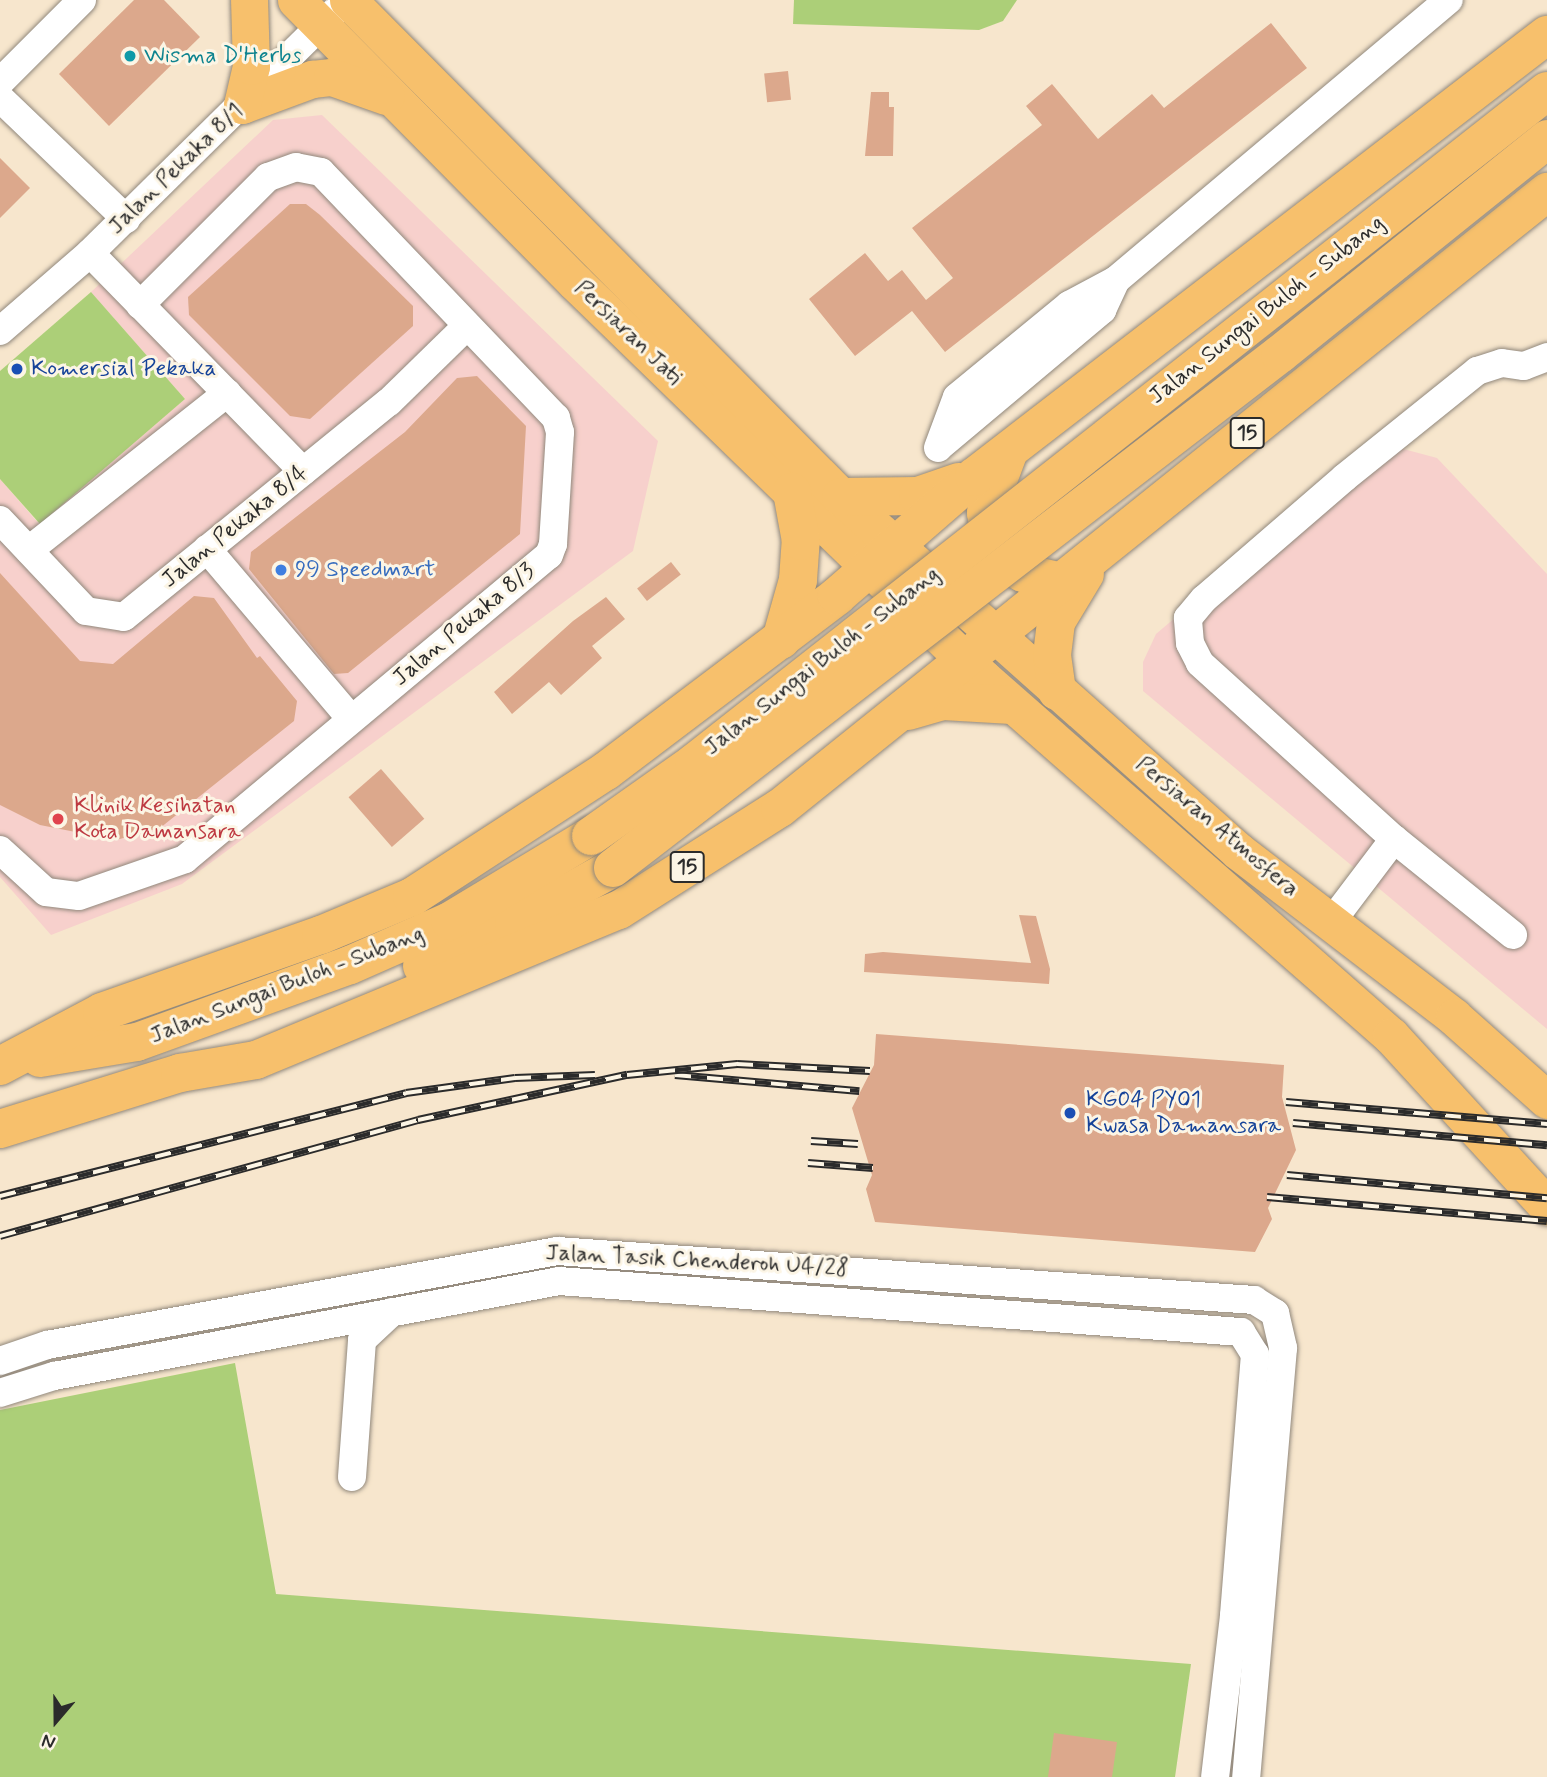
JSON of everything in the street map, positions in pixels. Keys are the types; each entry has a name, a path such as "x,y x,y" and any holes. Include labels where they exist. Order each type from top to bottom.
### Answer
{"highway":[{"name":"Jalan Sungai Buloh - Subang","path":"3,1065 102,1013 321,935 412,897 606,771 781,640 974,477 1547,35"},
{"name":"Jalan Sungai Buloh - Subang","path":"3,1065 136,1042 351,965 450,921 591,836 694,763 1547,91"},
{"name":"Jalan Sungai Buloh - Subang","path":"0,1129 223,1059 514,923 613,868 1280,354 1547,139"},
{"name":"Jalan Sungai Buloh - Subang","path":"180,1073 256,1060 619,910 780,808 1547,192"},
{"path":"1010,449 986,513 990,536 1002,559 1023,573 1061,582"},
{"name":"Jalan Sungai Buloh - Subang","path":"841,497 918,496 974,477"},
{"path":"792,492 801,541 798,580 781,640 827,641 862,658 880,682 888,723 943,701 1012,705"},
{"path":"1057,691 1052,655 1056,622 1104,547"}],"main road":[{"path":"242,105 251,66 249,0"},
{"name":"Persiaran Jati","path":"347,0 841,497 882,556 966,660"},
{"name":"Persiaran Jati","path":"308,12 400,102 575,282 792,492 882,556"},
{"path":"242,105 299,82 332,78 400,102"},
{"name":"Persiaran Atmosfera","path":"882,556 994,635 1238,850 1454,1017 1547,1100"},
{"name":"Persiaran Atmosfera","path":"966,660 1012,705 1391,1036 1547,1206"}],"street":[{"path":"0,82 82,0"},
{"name":"Jalan Pekaka 8/1","path":"0,331 90,254 242,105 308,12 347,0"},
{"path":"1116,281 1102,310 938,448 957,397 1069,305 1116,281 1449,0"},
{"path":"0,98 125,219"},
{"name":"Jalan Pekaka 8/3","path":"0,850 46,892 79,896 185,859 549,555 553,544 560,432 556,418 321,172 296,167 268,177 140,305"},
{"path":"90,254 303,471"},
{"name":"Jalan Pekaka 8/4","path":"0,520 86,611 124,617 388,402 467,326"},
{"path":"1513,935 1394,839 1200,663 1190,643 1188,618 1204,599 1344,478 1477,371 1502,363 1524,366 1547,357"},
{"path":"29,551 227,393"},
{"path":"207,549 351,719"},
{"path":"1332,921 1394,839"},
{"name":"Jalan Tasik Chenderoh U4/28","path":"0,1361 47,1345 557,1251 1242,1298 1275,1312"},
{"name":"Jalan Tasik Chenderoh U4/28","path":"0,1393 54,1376 489,1291 589,1281 1231,1329 1249,1338"},
{"path":"352,1477 362,1340 393,1311"},
{"path":"1215,1777 1226,1683 1255,1354 1249,1338 1275,1312"},
{"path":"1246,1777 1258,1685 1283,1348 1275,1312"},
{"path":"327,1324 362,1340"},
{"path":"1226,1683 1258,1685"}],"shaded area":[{"path":"322,115 658,441 633,551 182,884 51,935 0,877 0,479 39,524 185,399 91,292 273,120"},
{"path":"1381,443 1437,458 1547,574 1547,1029 1143,691 1143,662 1156,634"}],"green space":[{"path":"794,0 1017,0 1003,21 979,30 793,24"},
{"path":"91,292 185,399 40,524 0,479 0,371"},
{"path":"235,1363 276,1594 1191,1664 1175,1777 0,1777 0,1410"}],"building":[{"name":"Wisma D'Herbs","path":"134,0 164,0 200,37 109,126 59,74"},
{"path":"1271,23 1307,68 945,352 912,311 855,356 809,299 865,253 888,281 902,270 926,300 953,278 912,228 1042,125 1026,106 1052,84 1098,139 1152,94 1164,108"},
{"path":"788,71 791,100 767,102 764,74"},
{"path":"871,92 889,92 889,107 894,107 893,156 865,156"},
{"path":"0,158 30,188 0,218"},
{"path":"290,204 306,204 320,215 413,306 413,326 310,419 290,416 189,315 188,297"},
{"path":"477,376 526,426 520,534 348,673 334,674 249,569 251,552 405,432 457,378"},
{"path":"671,562 681,575 647,601 637,588"},
{"path":"0,573 80,661 113,664 194,596 214,598 257,658 260,656 297,701 294,721 160,828 116,840 40,825 0,805"},
{"path":"606,597 625,619 592,646 602,658 561,695 549,682 512,714 494,692 573,621"},
{"path":"381,769 424,819 392,847 349,797"},
{"path":"1019,915 1036,916 1050,969 1049,984 864,972 865,954 883,952 1031,963"},
{"name":"KG04 PY01 Kwasa Damansara","path":"876,1034 1284,1065 1282,1097 1296,1150 1268,1208 1272,1219 1255,1252 875,1222 866,1189 872,1175 852,1108 874,1065"},
{"path":"1054,1733 1117,1742 1112,1777 1048,1777"}],"railway":[{"path":"0,1236 418,1120 627,1075 737,1064 870,1071"},
{"path":"0,1196 406,1093 515,1078 595,1075"},
{"path":"675,1075 859,1091"},
{"path":"1286,1102 1547,1124"},
{"path":"1293,1123 1547,1145"},
{"path":"811,1141 858,1144"},
{"path":"808,1163 873,1168"},
{"path":"1287,1175 1547,1198"},
{"path":"1267,1197 1547,1221"}],"place":[{"name":"Wisma D'Herbs","path":"130,56"},
{"name":"Komersial Pekaka","path":"17,369"},
{"name":"99 Speedmart","path":"281,570"},
{"name":"Klinik Kesihatan Kota Damansara","path":"58,819"},
{"name":"KG04 PY01 Kwasa Damansara","path":"1070,1113"}]}
